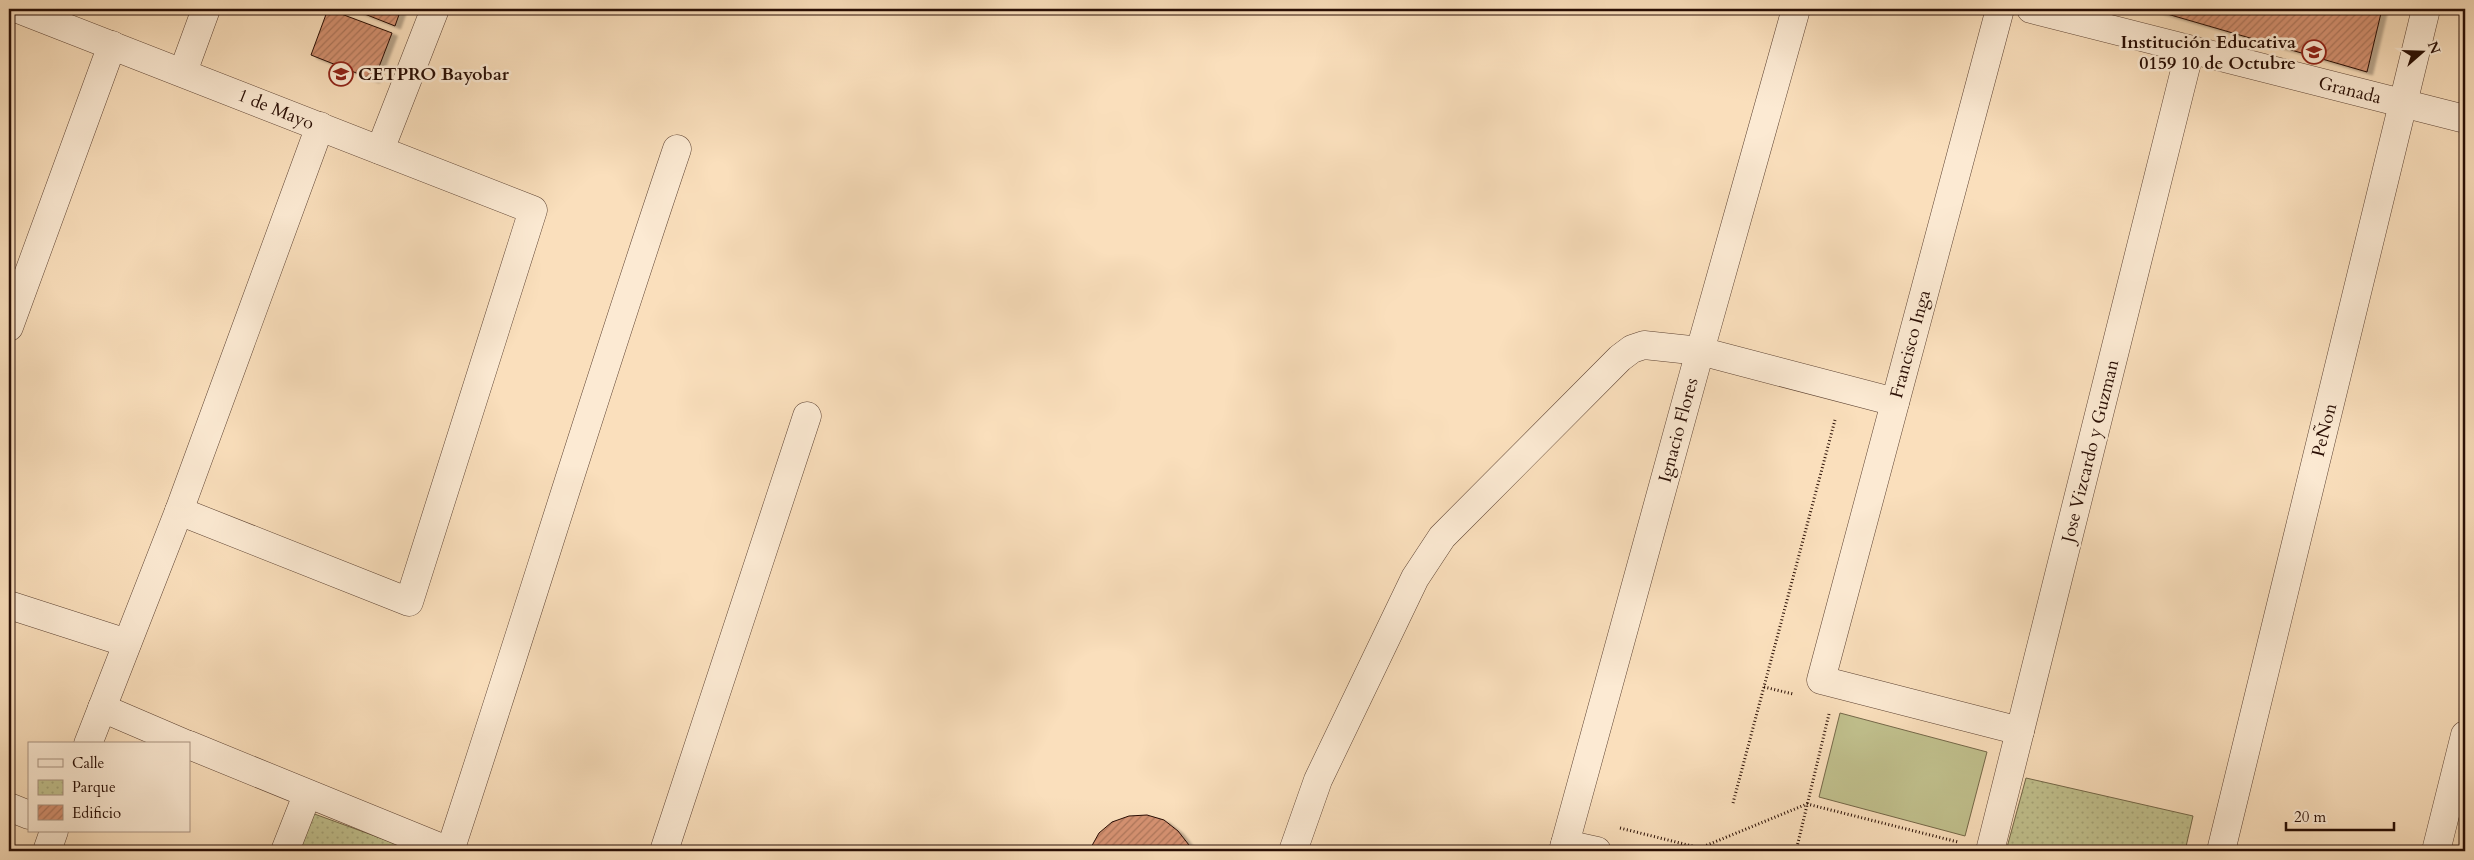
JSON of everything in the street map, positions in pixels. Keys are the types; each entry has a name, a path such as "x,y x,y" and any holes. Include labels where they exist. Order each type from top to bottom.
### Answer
{"street":[{"name":"1 de Mayo","path":"18,9 533,210 409,602 179,511"},
{"path":"183,72 206,9"},
{"path":"380,150 435,9"},
{"name":"Ignacio Flores","path":"1564,847 1796,9"},
{"name":"Francisco Inga","path":"2000,9 1821,680 2020,731"},
{"name":"Granada","path":"2031,9 2465,119"},
{"name":"PeÑon","path":"2222,851 2426,9"},
{"path":"9,327 16,287 112,45"},
{"name":"Jose Vizcardo y Guzman","path":"1978,848 2020,731 2190,50"},
{"path":"89,742 179,511 320,126"},
{"path":"190,745 449,851 520,639 622,313 677,149"},
{"path":"1293,851 1318,780 1415,578 1442,537 1632,348 1644,345 1700,351 1895,402"},
{"path":"664,851 807,416"},
{"path":"9,605 127,643"},
{"path":"102,708 182,742"},
{"path":"2436,851 2465,735"},
{"path":"285,851 307,794"},
{"path":"9,807 28,814"},
{"path":"46,851 54,832"},
{"path":"1564,847 1597,851"}],"path":[{"path":"1733,803 1843,388"},
{"path":"1796,851 1829,713"},
{"path":"1700,848 1807,804 1978,848"},
{"path":"1572,815 1712,851"}],"green space":[{"path":"1840,713 1987,752 1965,836 1819,797"},
{"path":"2026,778 2193,816 2185,851 2006,851"},
{"path":"309,812 416,851 295,851"}],"building":[{"path":"328,9 392,33 374,80 311,55"},
{"path":"352,9 401,9 395,26"},
{"path":"2150,9 2382,9 2367,72"},
{"path":"1147,815 1164,820 1178,831 1189,845 1191,851 1089,851 1099,833 1112,822 1129,816"}],"place":[{"name":"Institución Educativa 0159 10 de Octubre","path":"2314,52"},
{"name":"CETPRO Bayobar","path":"341,74"}]}
